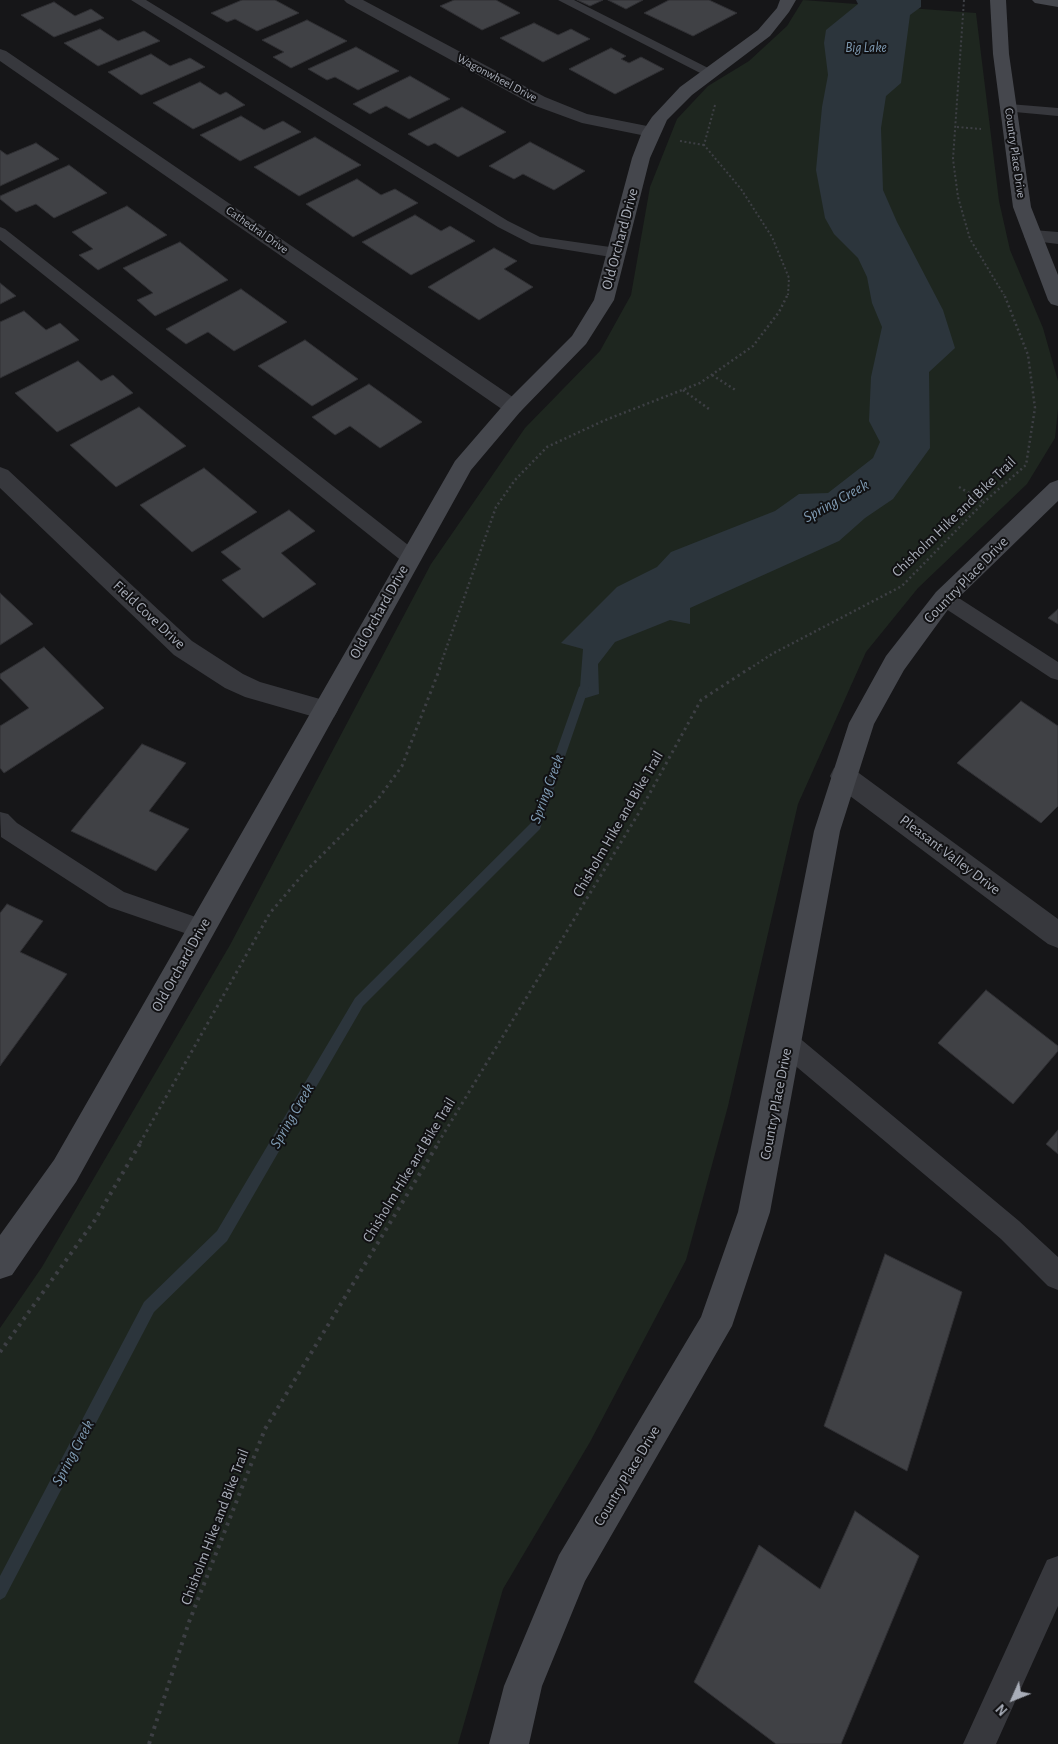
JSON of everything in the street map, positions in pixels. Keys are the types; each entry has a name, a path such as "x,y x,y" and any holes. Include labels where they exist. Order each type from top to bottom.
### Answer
{"street":[{"name":"Wagonwheel Drive","path":"352,0 539,101 582,118 651,132"},
{"name":"Old Orchard Drive","path":"0,1264 65,1171 463,466 513,407 579,340 604,300 641,158 651,132 660,117 686,92 764,33 784,9 788,0"},
{"name":"Country Place Drive","path":"998,0 1001,54 1022,207 1058,300"},
{"path":"1040,0 1058,2"},
{"name":"Cathedral Drive","path":"0,54 513,407"},
{"path":"1033,236 1058,238"},
{"name":"Field Cove Drive","path":"0,476 183,648 234,681 254,690 325,710"},
{"name":"Country Place Drive","path":"509,1744 524,1686 572,1568 715,1326 754,1212 788,1044 827,832 843,776 862,723 895,663 944,598 1058,488"},
{"name":"Pleasant Valley Drive","path":"843,776 1058,935"}],"lane":[{"path":"137,0 502,224 536,241 617,253"},
{"path":"564,0 711,73"},
{"path":"1009,108 1058,112"},
{"path":"0,232 410,557"},
{"path":"944,598 1058,672"},
{"path":"3,830 117,900 202,929"},
{"path":"788,1044 1010,1230 1058,1276"},
{"path":"979,1744 1058,1570"}],"path":[{"name":"Chisholm Hike and Bike Trail","path":"149,1744 189,1622 265,1429 640,811 701,700 772,654 902,586 984,502 1026,465 1036,408 1028,355 1010,302 970,239 958,197 953,159 964,0"},
{"path":"0,1352 95,1220 162,1107 270,913 304,873 378,799 402,766 433,687 496,507 515,480 547,446 682,390 712,375 753,346 766,332 788,296 789,278 778,250 763,223 741,189 704,145 716,102"},
{"path":"956,127 988,129"},
{"path":"712,375 737,392"},
{"path":"682,390 709,409"},
{"path":"959,487 984,502"}],"shaded area":[{"path":"803,0 976,13 999,201 1010,250 1043,328 1058,381 1058,409 1055,438 1027,484 918,588 866,652 798,804 728,1106 686,1260 590,1442 503,1589 458,1744 0,1744 0,1328 42,1267 230,945 431,564 525,428 600,351 631,295 650,187 677,119 708,86 749,61 787,26"}],"water":[{"name":"Big Lake","path":"856,0 921,0 921,7 910,15 901,83 886,96 881,128 883,190 897,222 943,310 955,348 929,372 930,448 893,499 865,518 839,541 690,608 690,624 670,620 615,642 598,664 599,694 579,700 583,649 561,643 617,587 657,567 671,552 775,511 799,494 828,493 873,458 880,442 869,421 871,377 882,327 872,303 867,277 858,258 834,234 825,218 816,170 822,107 828,75 824,43 826,30 858,4"}],"building":[{"path":"242,0 275,0 299,13 257,31 235,19 227,22 211,13"},
{"path":"454,0 496,0 520,13 482,30 440,6"},
{"path":"577,0 603,0 590,6"},
{"path":"608,0 643,0 626,9"},
{"path":"669,0 709,0 737,13 693,36 644,13"},
{"path":"54,2 75,16 91,9 104,18 54,37 21,15"},
{"path":"307,20 347,41 291,68 273,57 284,52 262,40"},
{"path":"534,23 558,35 571,29 590,39 543,62 500,38"},
{"path":"100,29 118,41 144,31 160,41 98,66 64,43"},
{"path":"356,47 399,71 358,90 335,77 327,80 308,69"},
{"path":"611,48 626,56 621,59 629,63 641,57 664,69 615,94 569,69"},
{"path":"151,54 170,66 190,58 205,67 141,95 108,72"},
{"path":"410,76 450,99 409,119 386,106 370,114 353,104"},
{"path":"200,82 220,95 226,92 245,105 193,129 153,103"},
{"path":"462,107 506,132 458,157 435,143 428,146 408,134"},
{"path":"241,116 264,130 283,121 301,132 240,161 200,135"},
{"path":"315,137 361,165 299,196 254,167"},
{"path":"530,142 585,171 554,190 523,174 514,179 489,166"},
{"path":"36,143 59,159 0,186 0,150 7,155"},
{"path":"69,165 107,193 54,218 36,204 16,212 0,199 0,196"},
{"path":"357,179 381,195 395,189 418,203 353,237 306,204"},
{"path":"127,206 167,235 98,270 79,255 93,249 72,232"},
{"path":"415,215 441,231 450,226 475,241 411,275 362,242"},
{"path":"180,242 228,280 155,316 137,300 153,293 123,268"},
{"path":"494,248 517,261 504,269 533,287 479,320 428,287"},
{"path":"0,283 16,296 0,304"},
{"path":"241,289 287,322 234,351 208,332 186,344 166,329"},
{"path":"24,311 46,330 60,323 79,340 0,378 0,322"},
{"path":"305,340 358,379 312,406 258,366"},
{"path":"78,361 101,381 113,375 133,393 57,432 15,393"},
{"path":"369,384 422,422 380,448 350,426 335,435 312,417"},
{"path":"139,407 186,446 116,487 70,445"},
{"path":"204,468 257,512 192,552 140,505"},
{"path":"289,510 315,531 281,553 316,584 263,618 222,580 241,569 221,552"},
{"path":"0,593 33,624 0,645"},
{"path":"1058,609 1058,624 1048,618"},
{"path":"44,647 104,708 4,773 0,768 0,726 29,708 0,678 0,674"},
{"path":"1021,701 1058,726 1058,806 1041,823 957,763"},
{"path":"142,744 186,763 149,811 189,829 156,871 71,831"},
{"path":"7,904 43,921 20,952 67,974 0,1066 0,913"},
{"path":"986,990 1058,1046 1058,1051 1013,1104 938,1043"},
{"path":"1058,1130 1058,1154 1046,1144"},
{"path":"885,1254 962,1292 907,1471 824,1426"},
{"path":"855,1511 919,1556 841,1744 776,1744 694,1682 759,1545 820,1589"}],"waterway":[{"name":"Spring Creek","path":"0,1592 149,1307 222,1236 359,1002 536,826 584,687"}]}
